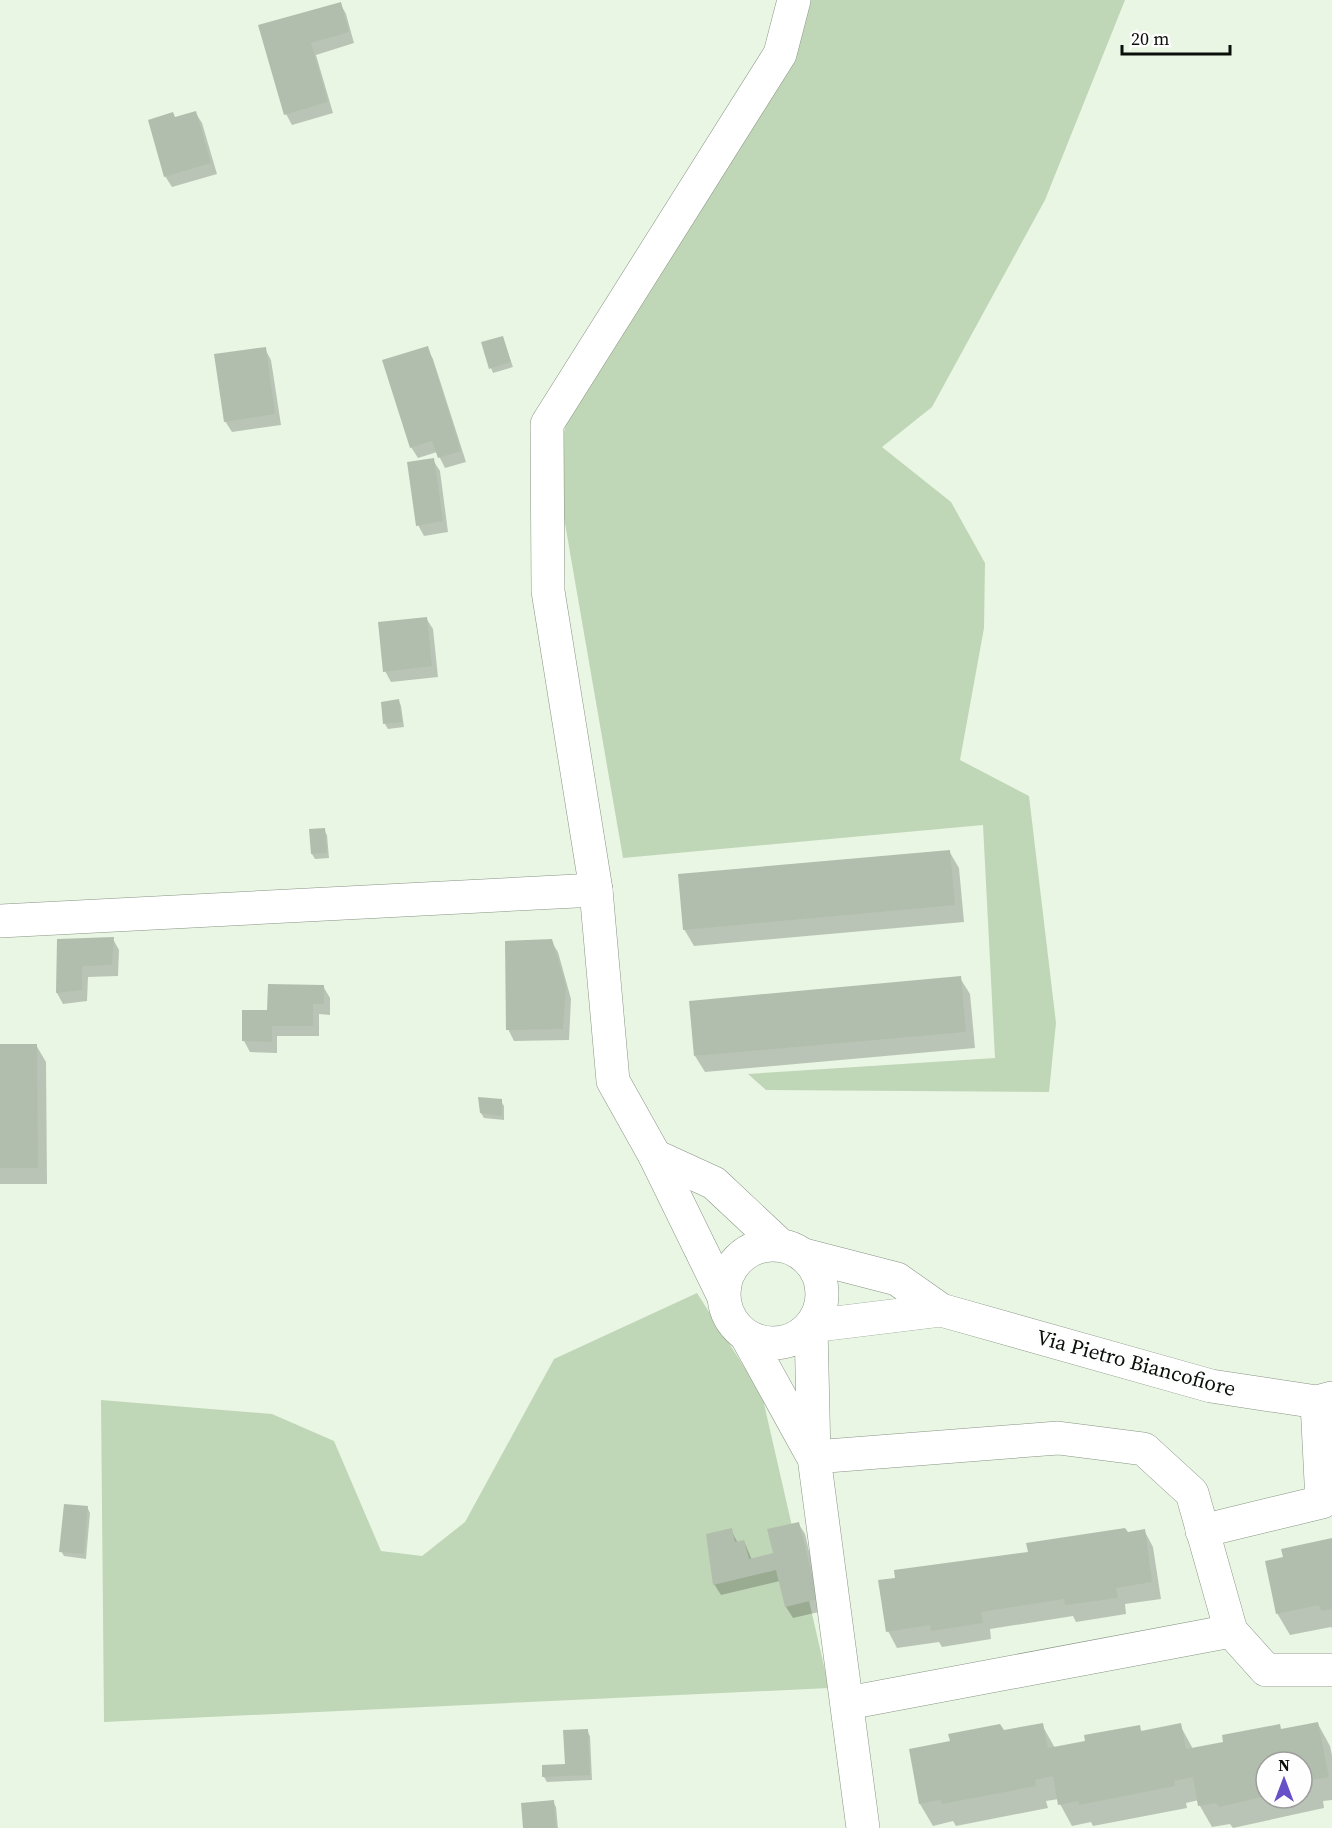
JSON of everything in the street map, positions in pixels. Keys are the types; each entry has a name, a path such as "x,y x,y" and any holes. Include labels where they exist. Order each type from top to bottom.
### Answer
{"street":[{"path":"655,1156 714,1183 814,1266 820,1281 822,1297 819,1312 801,1335 774,1344 760,1342 734,1326 726,1311 723,1295 655,1156 613,1081 596,890 548,591 547,424 780,54 794,0"},
{"path":"0,921 596,890"},
{"path":"723,1295 726,1277 734,1263 747,1251 763,1245 792,1250 897,1279 941,1310"},
{"path":"810,1326 941,1310"},
{"name":"Via Pietro Biancofiore","path":"941,1310 1211,1386 1324,1400"},
{"path":"810,1326 814,1457 864,1828"},
{"path":"747,1336 814,1457"},
{"path":"1202,1531 1322,1502 1324,1400"},
{"path":"814,1457 1058,1438 1144,1449 1192,1494 1231,1631 1266,1670 1332,1670"},
{"path":"848,1702 1231,1631"}],"green space":[{"path":"801,0 1125,0 1045,200 932,407 882,447 951,502 985,563 984,628 960,760 1029,796 1056,1023 1049,1092 766,1090 748,1074 995,1058 983,825 623,858 555,466 586,349"},
{"path":"697,1293 762,1395 829,1688 104,1722 101,1400 272,1414 334,1441 381,1551 422,1556 465,1522 554,1359"}],"building":[{"path":"341,2 349,32 311,43 328,102 284,115 258,25"},
{"path":"196,111 211,163 164,177 148,120 173,112 175,117"},
{"path":"503,336 511,362 489,369 481,342"},
{"path":"428,346 461,451 438,458 432,441 410,448 382,360"},
{"path":"266,347 275,414 224,422 214,354"},
{"path":"434,458 443,521 416,526 407,462"},
{"path":"427,617 432,666 383,672 378,622"},
{"path":"399,699 402,722 383,724 381,702"},
{"path":"325,828 327,853 311,854 309,829"},
{"path":"950,850 955,905 683,930 678,874"},
{"path":"114,937 112,965 82,966 82,990 56,993 57,939"},
{"path":"552,939 566,986 563,1029 506,1030 505,941"},
{"path":"961,976 966,1032 694,1056 689,1001"},
{"path":"268,984 324,985 324,1004 313,1004 313,1026 272,1026 272,1042 242,1041 242,1010 267,1010"},
{"path":"0,1044 37,1044 38,1168 0,1168"},
{"path":"478,1097 502,1099 502,1116 480,1113"},
{"path":"64,1504 88,1506 84,1554 59,1552"},
{"path":"799,1522 818,1599 785,1607 776,1570 713,1585 706,1534 732,1528 735,1542 744,1540 749,1559 773,1553 767,1529"},
{"path":"1125,1528 1128,1532 1145,1529 1152,1582 1116,1588 1118,1598 1065,1605 1064,1599 981,1612 983,1623 931,1631 930,1625 886,1632 878,1580 895,1578 894,1570 1028,1552 1026,1543"},
{"path":"1332,1538 1332,1609 1321,1611 1319,1605 1276,1614 1265,1561 1283,1557 1281,1549"},
{"path":"1318,1722 1329,1777 1314,1780 1314,1750 1254,1750 1254,1799 1219,1807 1216,1803 1198,1806 1193,1777 1174,1781 1175,1786 1079,1805 1079,1801 1058,1805 1053,1776 1035,1780 1036,1786 942,1804 940,1800 919,1804 909,1749 950,1741 948,1734 1000,1724 1004,1730 1043,1723 1048,1748 1085,1741 1084,1735 1140,1725 1141,1731 1181,1723 1186,1749 1223,1742 1222,1735 1280,1724 1281,1729"},
{"path":"588,1729 590,1775 542,1777 542,1765 565,1764 563,1730"},
{"path":"554,1800 556,1828 523,1828 521,1803"}]}
